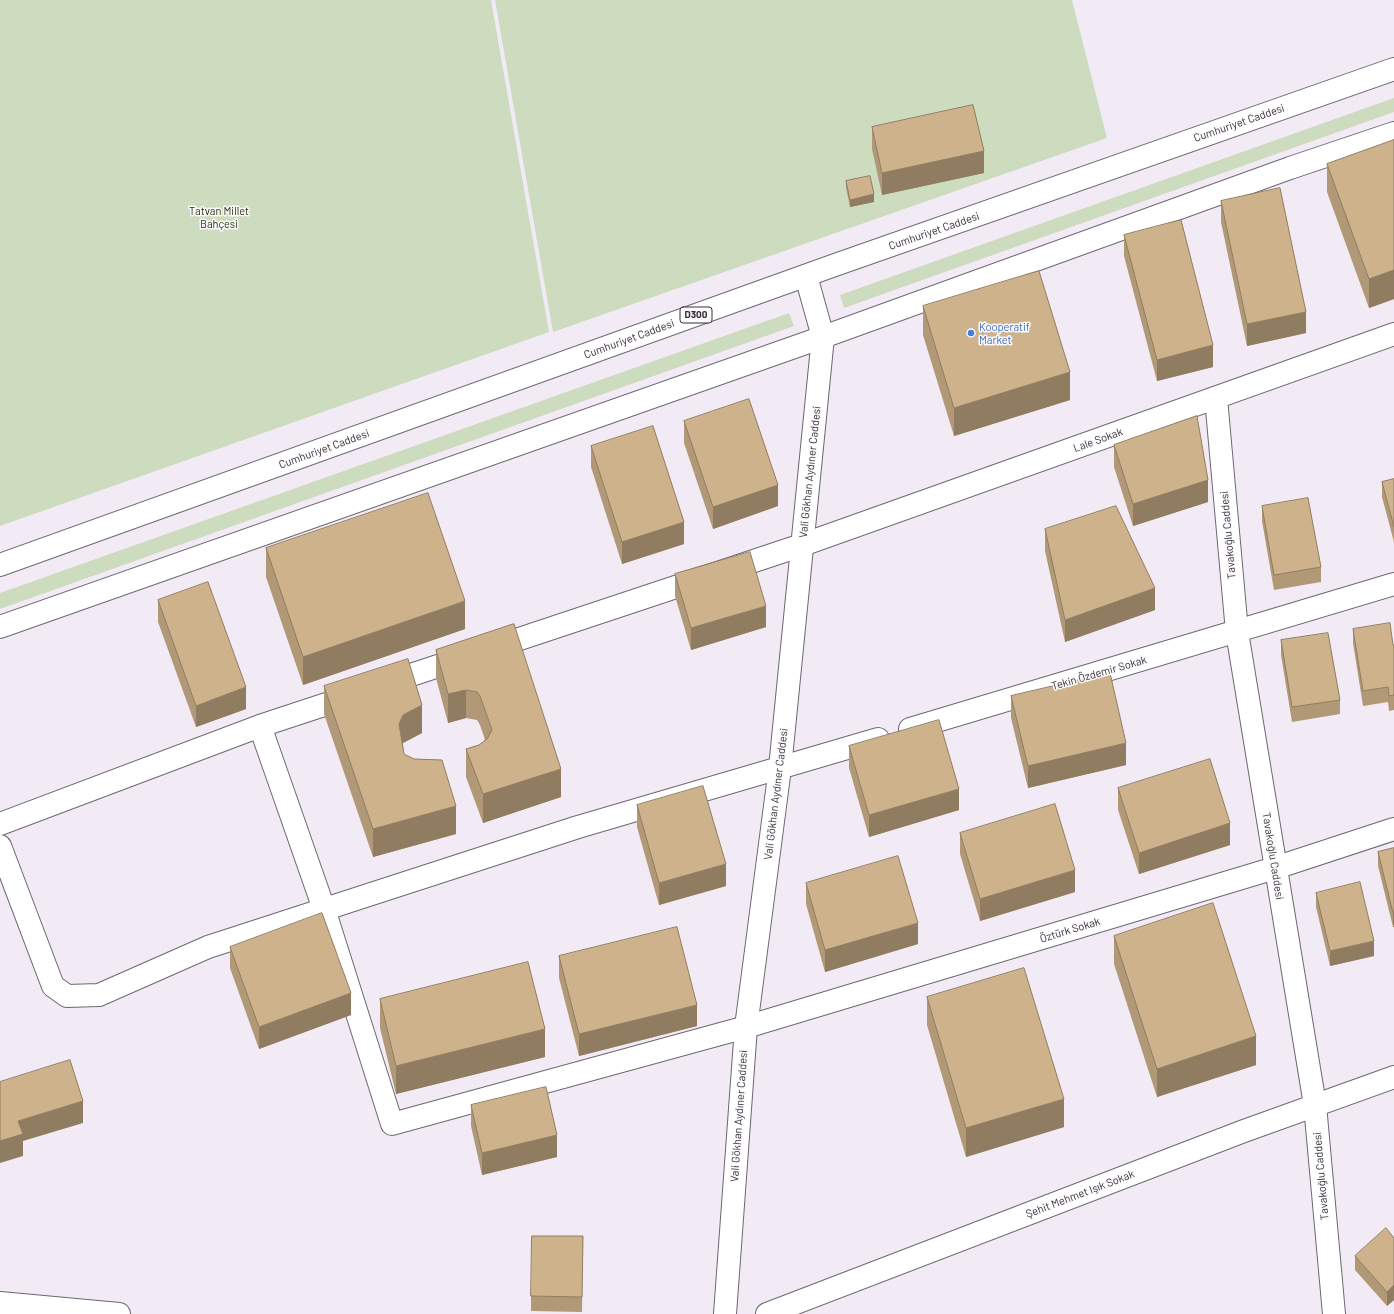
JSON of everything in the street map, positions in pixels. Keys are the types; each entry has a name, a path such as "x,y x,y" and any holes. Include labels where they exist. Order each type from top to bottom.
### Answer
{"main road":[{"name":"Cumhuriyet Caddesi","path":"0,565 806,276 1394,69"},
{"path":"0,627 823,337 1282,171 1394,133"},
{"name":"Vali Gökhan Aydıner Caddesi","path":"725,1314 746,1027 780,768 823,337 806,276"},
{"name":"Lale Sokak","path":"0,824 260,726 802,545 1394,334"},
{"name":"Tavakoğlu Caddesi","path":"1216,398 1237,632 1315,1105 1334,1314"},
{"name":"Tekin Özdemir Sokak","path":"0,846 53,986 67,996 99,995 208,947 578,827 1394,584"},
{"path":"260,726 324,909"},
{"name":"Öztürk Sokak","path":"324,909 392,1124 746,1027 1275,868 1394,829"},
{"name":"Şehit Mehmet Işık Sokak","path":"767,1314 1244,1130 1394,1077"},
{"path":"0,1303 119,1314"}],"green space":[{"name":"Tatvan Millet Bahçesi","path":"0,0 491,0 549,332 0,526"},
{"path":"495,0 1072,0 1107,138 553,332"},
{"path":"1394,98 1394,112 844,308 840,295"},
{"path":"789,313 794,326 0,609 0,593"}],"building":[{"path":"973,105 984,151 882,173 872,127"},
{"path":"1394,140 1394,270 1369,279 1327,164"},
{"path":"870,176 874,194 850,200 846,181"},
{"path":"1280,188 1306,312 1247,324 1221,201"},
{"path":"1181,220 1213,345 1157,360 1124,235"},
{"path":"1039,271 1070,372 954,408 923,306"},
{"path":"749,399 778,485 713,507 684,421"},
{"path":"1197,416 1208,480 1133,504 1114,445"},
{"path":"653,426 684,522 622,542 591,446"},
{"path":"1394,479 1394,527 1382,482"},
{"path":"428,493 465,601 303,657 266,548"},
{"path":"1308,498 1321,567 1274,575 1262,506"},
{"path":"1116,506 1155,588 1065,620 1045,529"},
{"path":"750,552 766,606 691,628 675,574"},
{"path":"208,582 246,687 196,706 158,600"},
{"path":"1390,623 1394,645 1394,695 1389,696 1388,687 1363,691 1353,629"},
{"path":"514,624 561,769 483,794 466,749 479,745 487,739 492,730 480,696 477,692 466,690 448,694 436,650"},
{"path":"1328,633 1340,700 1292,707 1281,640"},
{"path":"408,659 422,705 403,715 399,724 404,754 414,759 442,760 456,806 373,829 324,686"},
{"path":"1110,673 1126,743 1028,766 1011,696"},
{"path":"939,720 959,789 869,815 849,746"},
{"path":"1210,759 1230,823 1139,853 1118,788"},
{"path":"703,786 726,864 659,883 637,805"},
{"path":"1055,804 1075,870 980,899 960,833"},
{"path":"1394,848 1394,912 1393,913 1378,852"},
{"path":"898,856 918,923 825,950 806,883"},
{"path":"1360,882 1374,941 1330,951 1316,893"},
{"path":"1213,903 1256,1036 1157,1069 1114,936"},
{"path":"322,913 351,993 259,1027 230,947"},
{"path":"677,927 697,1005 579,1034 559,956"},
{"path":"528,962 545,1029 396,1066 380,999"},
{"path":"1024,968 1064,1099 966,1128 927,997"},
{"path":"70,1060 83,1101 18,1121 23,1134 0,1141 0,1082"},
{"path":"546,1087 557,1135 482,1153 471,1105"},
{"path":"1386,1228 1394,1238 1394,1285 1387,1292 1355,1256"},
{"path":"532,1236 583,1236 582,1297 531,1296"}],"place":[{"name":"Kooperatif Market","path":"971,333"}]}
